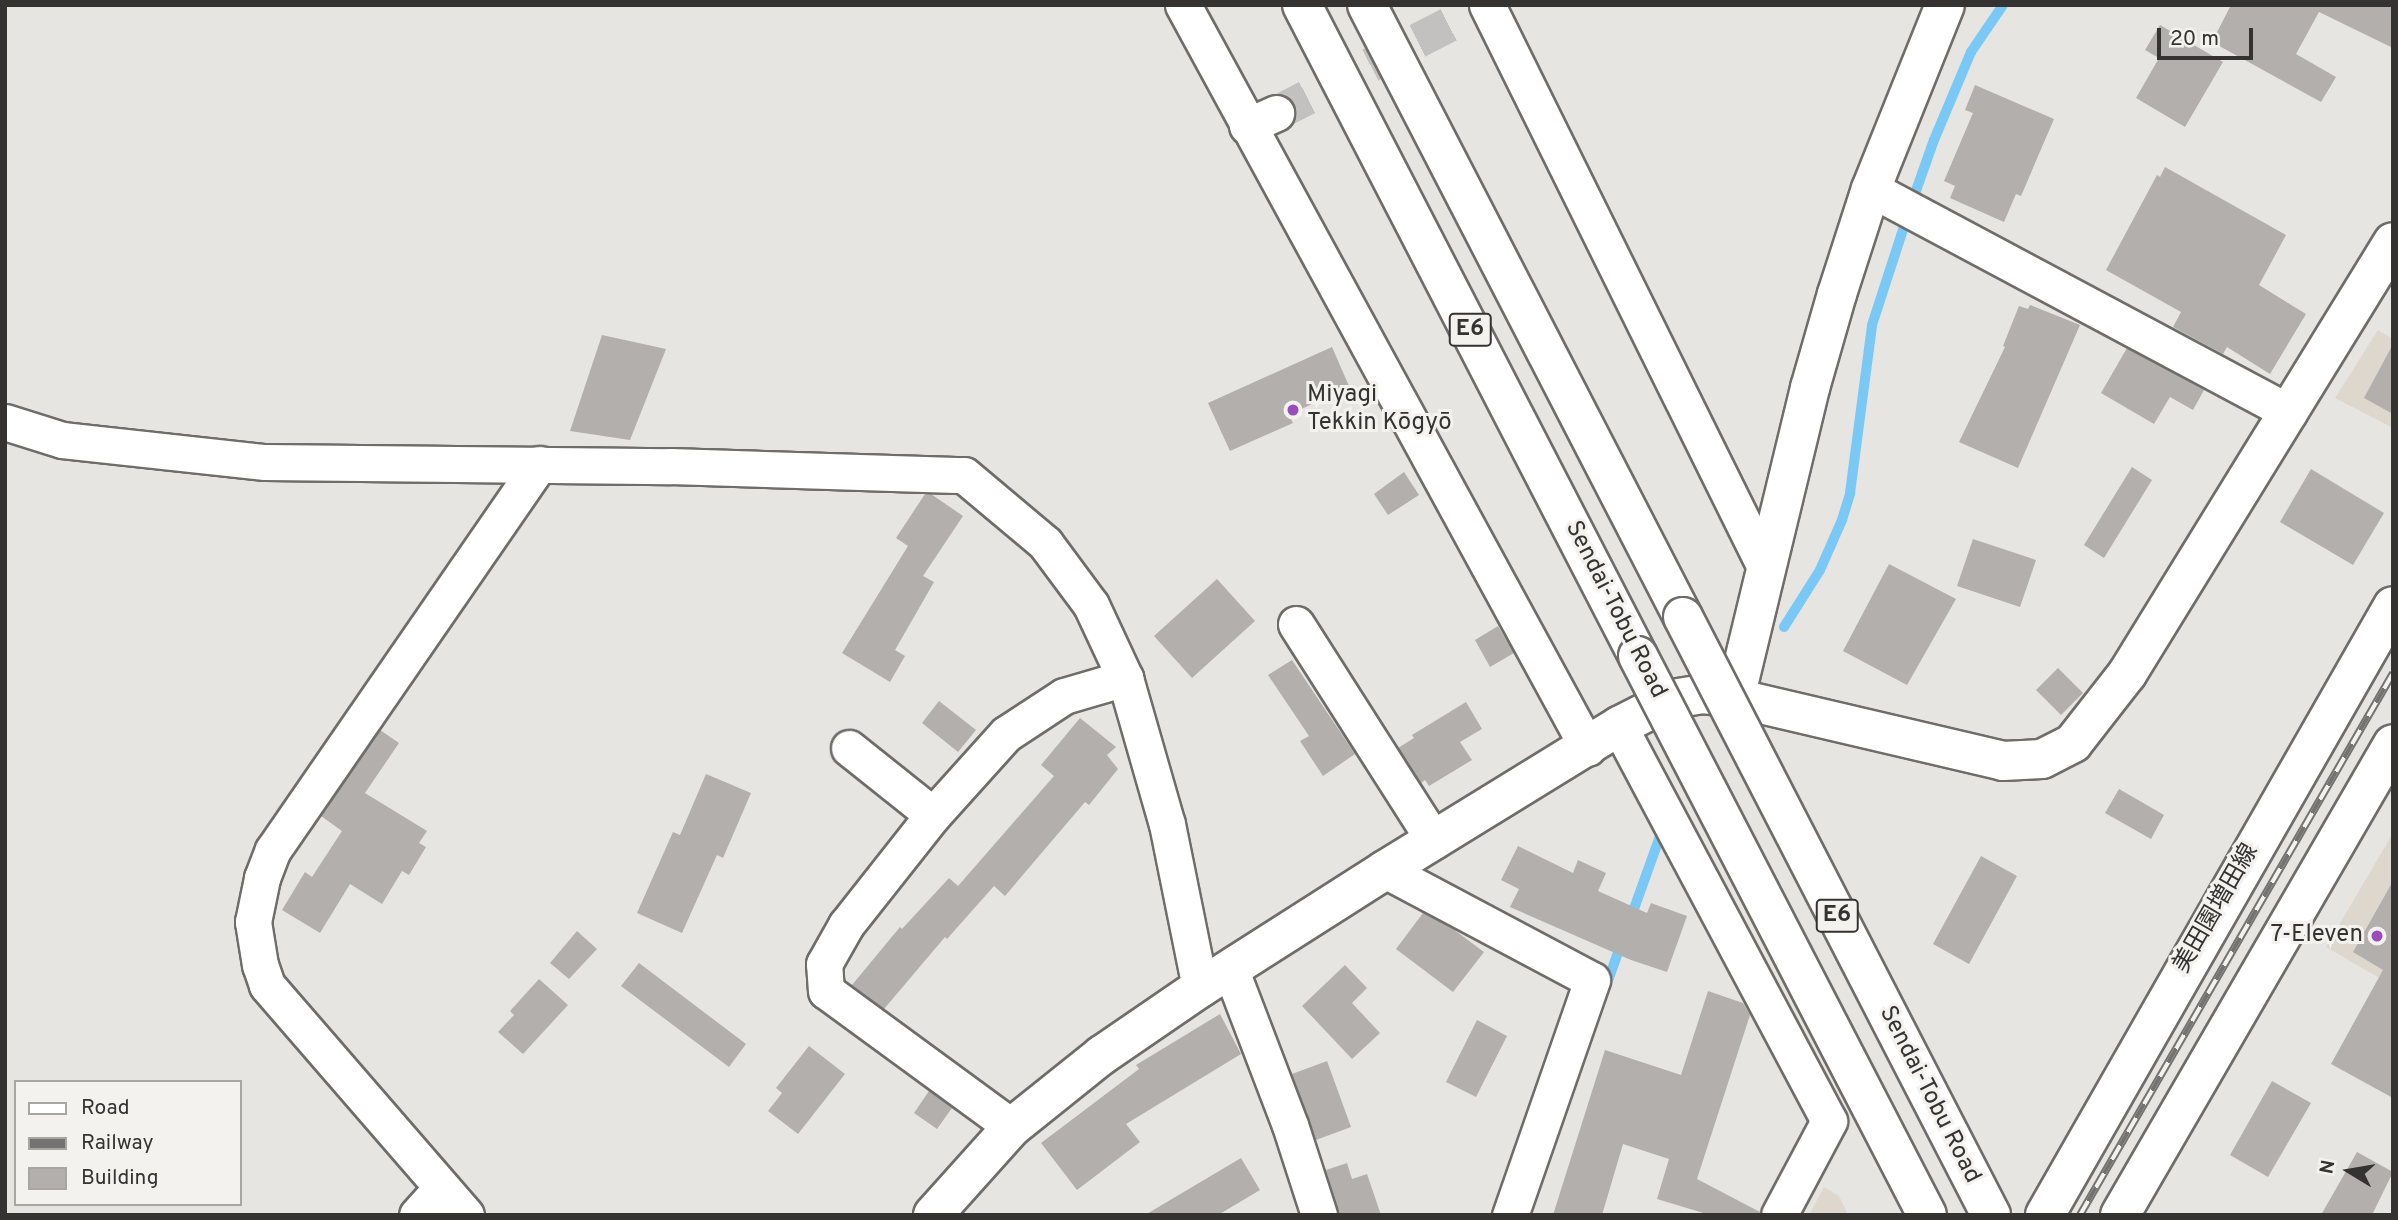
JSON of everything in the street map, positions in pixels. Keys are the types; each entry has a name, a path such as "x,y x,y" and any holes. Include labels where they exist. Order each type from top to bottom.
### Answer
{"main road":[{"name":"Sendai-Tobu Road","path":"1302,5 1927,1215"},
{"name":"Sendai-Tobu Road","path":"1367,5 1991,1215"},
{"path":"1735,698 1810,388 1883,196 1945,5"},
{"path":"933,1215 1012,1127 1102,1055 1215,978 1385,870 1588,748 1619,726 1672,699 1702,694 1735,698 2003,761 2032,760 2056,754 2073,743 2095,719 2127,674 2393,242"},
{"name":"美田園増田線","path":"2045,1215 2387,628"},
{"path":"2120,1215 2393,744"}],"street":[{"path":"1183,5 1261,120 1588,748"},
{"path":"1477,10 1765,567"},
{"path":"1883,196 2288,412"},
{"path":"5,422 62,440 265,462 539,464 964,475 1045,543 1091,605 1125,678 1215,978 1290,1125 1319,1215"},
{"path":"466,1215 267,985 255,942 253,922 256,900 273,850 539,464"},
{"path":"1296,624 1434,841"},
{"path":"1012,1127 826,991 824,964 846,925 933,815 1006,734 1065,696 1125,678"},
{"path":"1619,726 1829,1121 1779,1215"},
{"path":"849,748 933,815"},
{"path":"1385,870 1592,980 1510,1215"},
{"path":"417,1215 441,1188"}],"shaded area":[{"path":"2378,330 2393,339 2393,428 2335,398"},
{"path":"2393,833 2393,986 2326,947"},
{"path":"1824,1187 1839,1196 1848,1215 1809,1215"}],"building":[{"path":"2231,5 2393,5 2393,48 2319,12 2296,54 2336,77 2321,102 2212,42"},
{"path":"2160,25 2223,62 2185,127 2136,98 2159,58 2145,50"},
{"path":"1975,85 2054,119 2021,196 2016,194 2004,222 1950,198 1955,186 1944,181 1973,113 1965,110"},
{"path":"2165,167 2286,235 2259,285 2306,314 2270,374 2227,347 2223,354 2173,327 2181,312 2106,270 2157,175 2160,177"},
{"path":"2030,305 2080,325 2018,468 1959,442 2005,347 2003,346 2019,306 2028,309"},
{"path":"602,335 666,349 630,440 570,431"},
{"path":"2393,344 2393,414 2364,398"},
{"path":"1332,347 1349,386 1289,415 1293,423 1230,451 1208,403"},
{"path":"2127,348 2204,390 2193,410 2170,397 2154,424 2101,393"},
{"path":"2132,467 2152,480 2104,558 2084,545"},
{"path":"2311,469 2384,513 2353,565 2280,522"},
{"path":"1404,472 1419,495 1388,515 1374,494"},
{"path":"925,494 931,494 963,516 923,576 934,582 895,650 905,656 890,682 842,653 908,546 896,538"},
{"path":"1973,539 2036,560 2020,607 1957,586"},
{"path":"1889,564 1956,599 1907,685 1843,651"},
{"path":"1217,579 1255,621 1192,678 1154,636"},
{"path":"1498,626 1514,653 1490,667 1475,640"},
{"path":"1292,660 1355,754 1323,776 1300,741 1309,736 1268,675"},
{"path":"2058,668 2083,693 2061,715 2036,690"},
{"path":"939,701 976,730 958,752 922,723"},
{"path":"1466,702 1482,729 1460,742 1472,760 1429,786 1425,780 1421,783 1398,748 1414,738 1412,735"},
{"path":"1080,718 1116,747 1107,755 1118,769 1089,805 1085,802 1005,896 994,886 947,939 945,937 884,1009 852,985 900,927 902,929 949,878 958,886 1054,776 1041,765"},
{"path":"380,730 399,743 365,793 427,831 419,843 426,847 409,875 402,871 382,904 350,884 320,933 282,910 305,872 312,877 342,831 321,816"},
{"path":"706,774 751,793 723,858 717,855 682,933 637,913 673,832 680,835"},
{"path":"2119,789 2164,815 2151,839 2105,813"},
{"path":"1518,846 1573,873 1578,860 1606,873 1598,891 1647,913 1651,903 1687,916 1667,972 1631,960 1510,907 1519,889 1501,880"},
{"path":"1981,856 2017,876 1969,964 1933,944"},
{"path":"2393,881 2393,1098 2331,1064 2383,970 2353,952"},
{"path":"1423,913 1453,929 1484,952 1453,992 1396,949"},
{"path":"577,931 597,949 569,979 550,963"},
{"path":"639,963 746,1044 729,1067 621,986"},
{"path":"1345,965 1367,988 1352,1003 1380,1033 1352,1059 1302,1006"},
{"path":"539,979 568,1005 523,1054 498,1032 514,1015 510,1011"},
{"path":"1708,991 1743,1003 1750,1015 1697,1179 1760,1212 1759,1215 1710,1215 1657,1199 1669,1159 1623,1144 1602,1215 1553,1215 1605,1050 1681,1075"},
{"path":"1220,1014 1241,1054 1126,1124 1140,1142 1077,1190 1041,1143 1139,1069 1136,1065"},
{"path":"1477,1020 1507,1036 1476,1097 1446,1082"},
{"path":"809,1046 845,1074 798,1134 768,1111 782,1093 776,1088"},
{"path":"1327,1061 1351,1127 1316,1140 1292,1074"},
{"path":"2272,1081 2311,1103 2268,1177 2230,1155"},
{"path":"929,1091 952,1108 937,1129 914,1113"},
{"path":"2357,1152 2393,1172 2372,1215 2321,1215"},
{"path":"1241,1158 1260,1190 1218,1215 1145,1215"},
{"path":"1347,1163 1352,1179 1367,1174 1381,1215 1339,1215 1326,1170"}],"waterway":[{"path":"1912,202 1934,140 1971,52 2003,5"},
{"path":"1784,627 1820,570 1842,520 1850,493 1872,325 1907,217"},
{"path":"1630,920 1660,836"},
{"path":"1605,989 1621,944"}],"tunnel":[{"path":"1276,113 1459,19"}],"railway":[{"path":"2080,1215 2393,673"}],"place":[{"name":"Miyagi Tekkin Kōgyō","path":"1293,410"},
{"name":"7-Eleven","path":"2377,936"}]}
